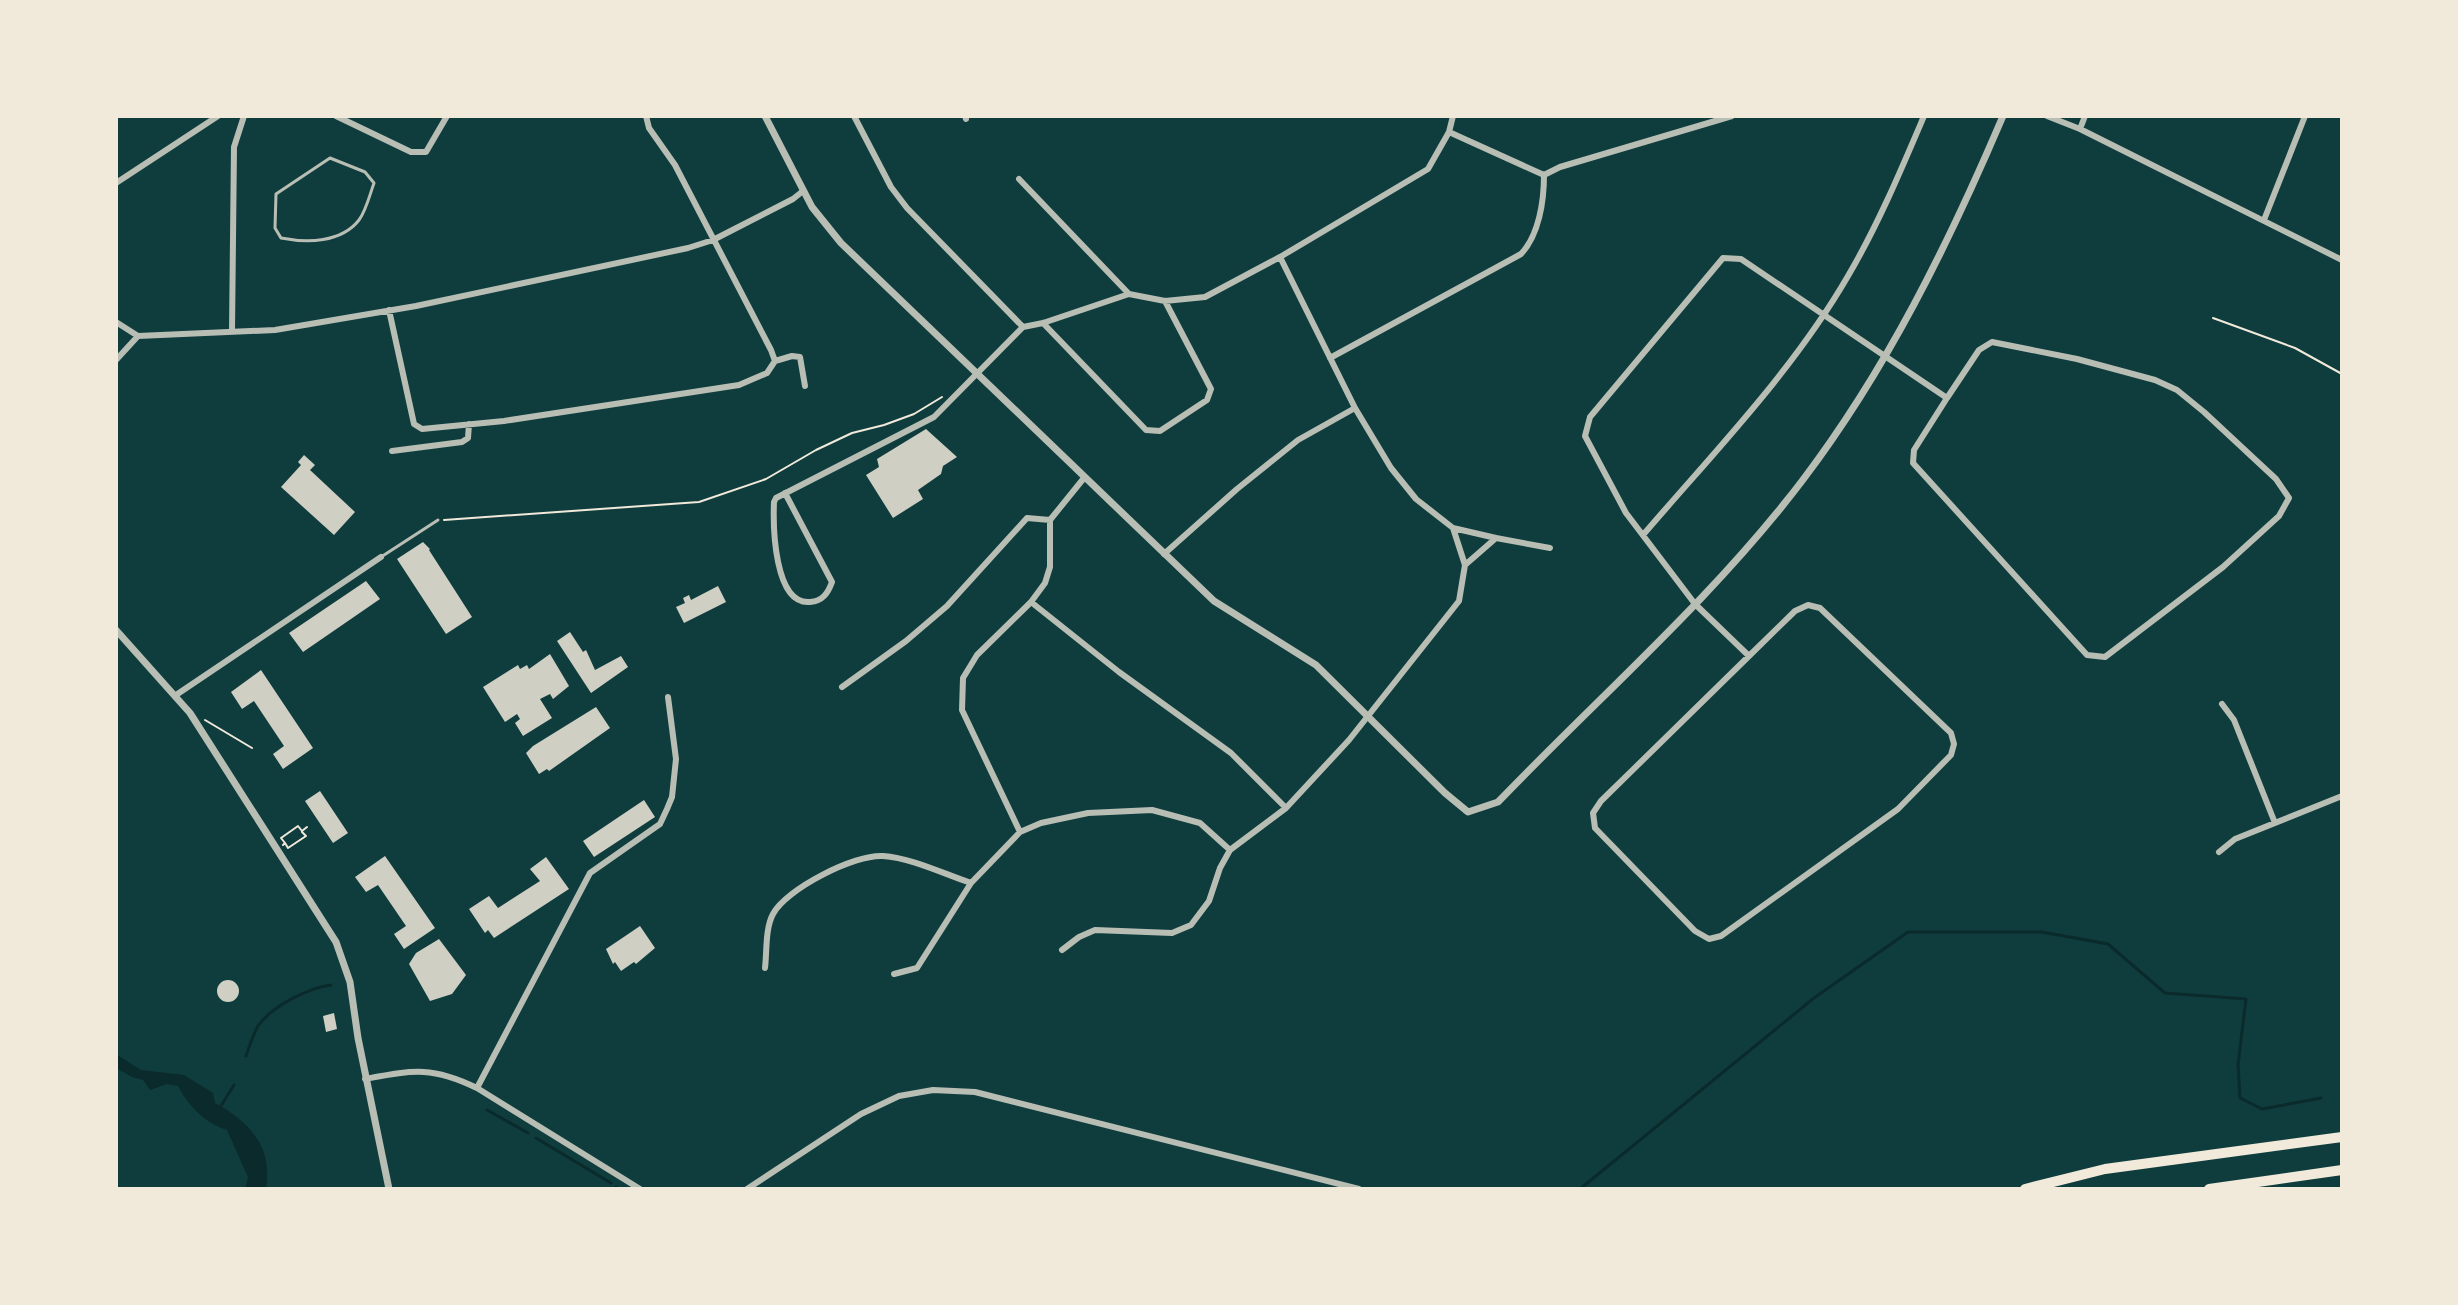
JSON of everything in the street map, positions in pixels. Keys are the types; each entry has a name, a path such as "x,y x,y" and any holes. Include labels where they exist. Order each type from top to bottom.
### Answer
{"highway":[{"path":"2025,1189 2105,1169 2342,1137"},
{"path":"2209,1189 2342,1170"}],"street":[{"path":"116,183 218,116"},
{"path":"232,331 234,147 244,116"},
{"path":"336,116 411,152 426,152 447,116"},
{"path":"646,116 649,128 675,165 775,361"},
{"path":"765,116 803,191 832,234 1214,601 1316,665 1468,812 1498,802 1695,604 1801,482 1853,410 1887,355 1946,244 2003,116"},
{"path":"854,116 891,187 907,208 1023,327"},
{"path":"785,493 832,582 819,601 806,603 796,598 786,584 776,558 774,502 785,493 934,417 1023,327 1129,294 1165,301 1205,297 1280,257 1428,169 1449,132 1453,116"},
{"path":"1544,175 1704,120 1732,116"},
{"path":"1643,535 1774,381 1824,314 1848,276 1887,201 1924,116"},
{"path":"2047,116 2080,129 2342,260"},
{"path":"2080,129 2085,116"},
{"path":"2264,220 2305,116"},
{"path":"1449,132 1544,175"},
{"path":"1330,358 1521,254 1531,244 1544,195 1544,175"},
{"path":"1019,179 1129,294"},
{"path":"116,322 138,336 275,330 389,310 605,267 713,240 803,191"},
{"path":"1280,257 1355,408 1391,468 1416,499 1453,528 1550,548"},
{"path":"1749,656 1695,604 1626,513 1585,436 1590,417 1723,258 1741,259 1947,398"},
{"path":"1043,323 1146,430 1160,431 1207,400 1211,389 1165,301"},
{"path":"389,310 414,424 422,429 504,421 739,385 767,373 775,361 792,356 800,357 805,386"},
{"path":"116,360 138,336"},
{"path":"1992,342 2077,359 2155,380 2177,390 2204,412 2284,488 2289,498 2279,516 2223,567 2105,657 2087,655 1913,463 1914,450 1947,398 1979,350 1992,342"},
{"path":"1164,554 1298,440 1355,408"},
{"path":"392,451 462,442 468,438 469,424"},
{"path":"1020,832 962,710 963,678 977,655 1031,602 1045,583 1050,567 1050,520 1084,478"},
{"path":"842,687 906,641 947,606 1027,518 1050,520"},
{"path":"1062,950 1095,930 1172,933 1191,925 1209,901 1230,850 1286,808 1349,740 1459,601 1465,565 1453,528"},
{"path":"1465,565 1496,538"},
{"path":"176,695 381,557"},
{"path":"1031,602 1119,672 1231,753 1286,808"},
{"path":"1808,605 1820,608 1951,733 1954,744 1951,755 1898,809 1721,936 1709,939 1695,931 1595,828 1593,813 1601,801 1749,656 1795,611 1808,605"},
{"path":"116,630 190,713 336,942 350,982 365,1079 389,1189"},
{"path":"477,1088 590,873 660,824 672,797 676,759 668,697"},
{"path":"2222,704 2234,720 2275,823"},
{"path":"2219,852 2235,839 2342,796"},
{"path":"894,974 917,968 971,883 1020,832 1041,823 1088,813 1152,810 1200,823 1230,850"},
{"path":"765,968 769,922 781,902 849,861 874,856 893,857 971,883"},
{"path":"365,1079 422,1071 450,1074 640,1189"},
{"path":"747,1189 861,1114 899,1096 933,1090 975,1092 1359,1189"}],"lane":[{"path":"330,158 365,172 374,183 359,219 341,233 322,241 286,239 277,235 276,194 281,190 330,158"},
{"path":"381,557 438,520"}],"path":[{"path":"2213,318 2295,348 2342,374"},
{"path":"438,520 699,502 766,479 852,433 914,414 947,394"},
{"path":"190,713 252,748"},
{"path":"298,826 302,831 306,836 288,848 281,838 298,826"},
{"path":"302,831 307,827"}],"water":[{"path":"116,1054 141,1070 184,1075 213,1093 215,1103 239,1119 256,1137 266,1161 266,1189 245,1189 248,1177 227,1130 198,1113 178,1086 167,1084 150,1090 143,1080 116,1068"}],"building":[{"path":"926,429 957,457 943,466 941,474 918,490 923,499 893,518 866,475 879,467 877,459"},
{"path":"304,455 315,465 310,470 355,512 334,535 281,487 301,465 298,462"},
{"path":"423,542 472,617 446,634 397,559"},
{"path":"366,581 380,599 303,652 289,633"},
{"path":"718,586 726,602 684,623 676,607 685,603 683,598 689,595 691,600"},
{"path":"570,632 583,652 586,650 595,670 621,656 628,667 591,693 557,641"},
{"path":"550,654 569,686 553,699 550,694 540,699 552,718 523,736 515,723 520,719 517,714 505,722 483,687 518,665 520,669 527,665 529,669"},
{"path":"261,670 313,748 283,769 273,754 284,746 254,701 242,709 231,692"},
{"path":"596,707 610,728 549,771 547,769 539,774 526,753"},
{"path":"320,791 348,833 333,843 305,801"},
{"path":"644,800 655,817 594,857 583,841"},
{"path":"385,856 435,928 404,949 394,934 406,926 378,885 366,892 355,877"},
{"path":"546,857 569,889 494,938 488,930 485,933 469,909 489,896 498,908 540,881 530,869"},
{"path":"640,926 655,948 636,964 634,962 621,971 615,962 613,964 606,949"},
{"path":"439,939 466,975 452,994 430,1001 409,964 416,953"},
{"path":"224,980 232,980 239,991 232,1002 224,1002 217,995 217,987"},
{"path":"334,1013 337,1029 326,1032 323,1016"}],"waterway":[{"path":"1580,1189 1814,998 1908,932 2042,932 2108,944 2165,993 2246,999 2238,1065 2240,1098 2262,1109 2321,1098"},
{"path":"246,1056 258,1026 272,1012 301,994 331,985"},
{"path":"219,1109 234,1085"},
{"path":"487,1110 528,1133"},
{"path":"536,1138 611,1183"}]}
